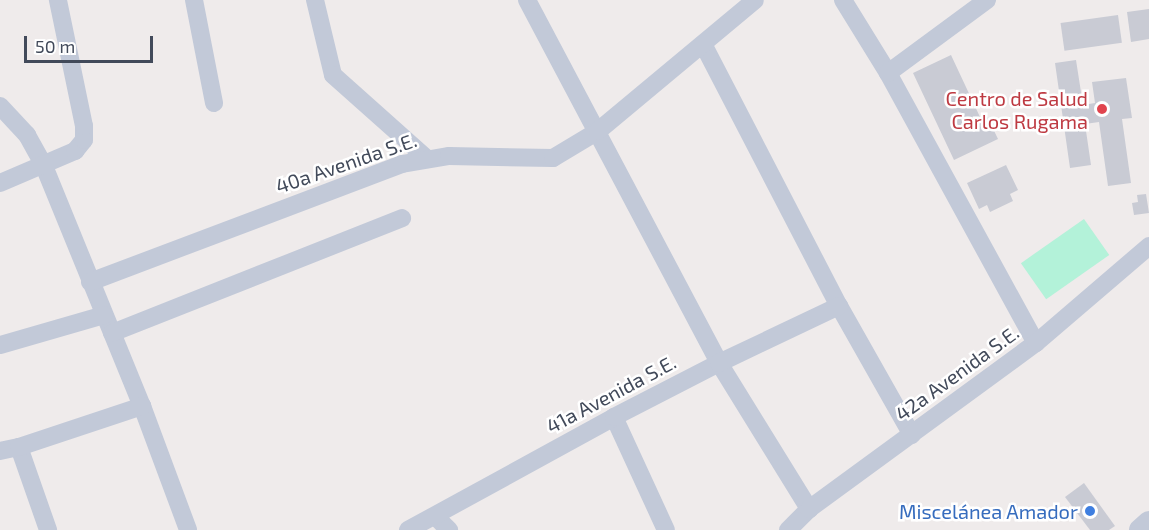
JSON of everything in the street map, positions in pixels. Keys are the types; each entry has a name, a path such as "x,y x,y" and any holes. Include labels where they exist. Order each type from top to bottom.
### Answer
{"street":[{"path":"0,183 75,151 84,140 84,126 58,0"},
{"path":"194,0 214,103"},
{"path":"315,0 333,75 426,158"},
{"path":"527,0 719,363 809,509"},
{"name":"40a Avenida S.E.","path":"90,282 402,164 426,158 553,158 598,131 755,0"},
{"path":"843,0 888,73 1036,343"},
{"path":"888,73 987,0"},
{"path":"703,44 839,306 912,435"},
{"path":"0,105 27,135 44,166 142,406 188,530"},
{"path":"112,333 402,218"},
{"name":"42a Avenida S.E.","path":"788,530 809,509 1036,343 1149,246"},
{"name":"41a Avenida S.E.","path":"408,530 614,417 719,363 839,306"},
{"path":"0,345 104,315"},
{"path":"0,450 19,447 142,406"},
{"path":"614,417 666,530"},
{"path":"19,447 48,530"},
{"path":"435,516 449,530"},
{"path":"1140,530 1149,522"}],"green space":[{"path":"1084,219 1109,255 1046,299 1021,263"}],"building":[{"path":"1149,9 1149,39 1131,42 1127,12"},
{"path":"1118,15 1122,43 1064,51 1061,23"},
{"path":"951,55 980,117 986,114 998,139 954,160 913,73"},
{"path":"1076,60 1083,105 1095,103 1092,82 1126,78 1132,118 1122,119 1131,183 1108,186 1099,122 1085,124 1091,165 1070,168 1055,63"},
{"path":"1006,165 1018,190 1010,194 1013,201 990,212 987,205 979,209 967,183"},
{"path":"1146,194 1149,213 1134,215 1132,203 1138,202 1137,195"},
{"name":"Miscelánea Amador","path":"1084,483 1115,526 1109,530 1090,530 1065,497"}],"place":[{"name":"Centro de Salud Carlos Rugama","path":"1102,109"},
{"name":"Miscelánea Amador","path":"1090,511"}]}
